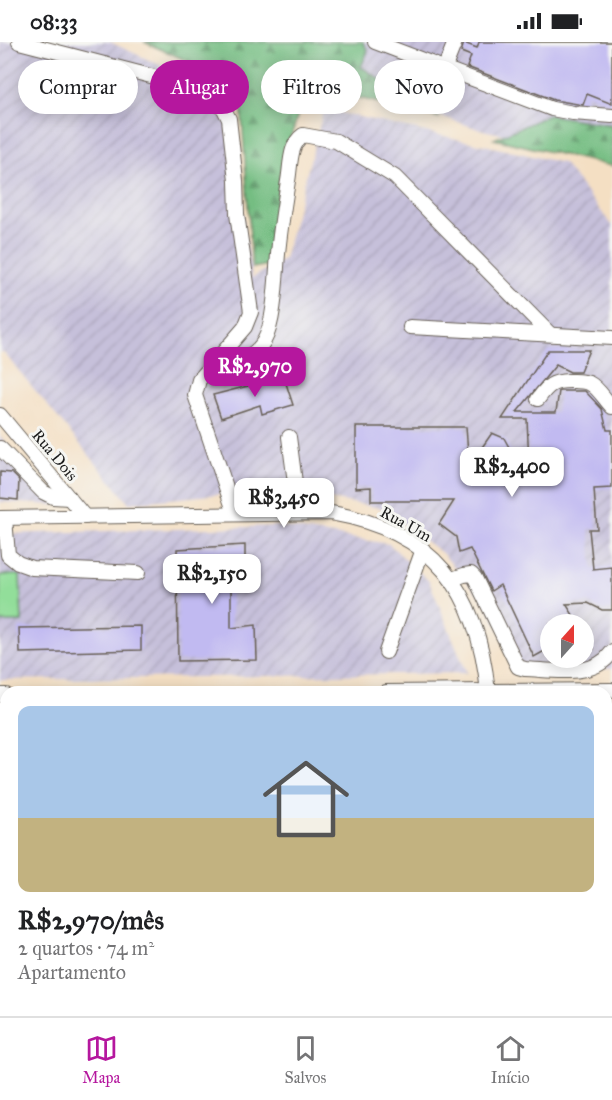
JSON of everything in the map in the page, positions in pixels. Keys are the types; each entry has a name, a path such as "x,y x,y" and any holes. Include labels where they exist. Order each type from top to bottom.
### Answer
{"street":[{"path":"19,42 174,82 214,100 224,109 229,119 237,214 251,312 245,327 199,380 195,395 235,514"},
{"path":"375,42 425,60"},
{"path":"448,60 455,42"},
{"path":"465,75 552,109 612,116"},
{"path":"213,366 224,367 240,361 260,347 265,340 271,314 280,231 293,146 303,135 336,141 395,177 550,334"},
{"path":"410,327 612,338"},
{"path":"537,399 551,385 558,382 581,382 589,383 596,388 612,407"},
{"name":"Rua Dois","path":"0,415 85,517"},
{"path":"289,437 300,513"},
{"path":"0,448 43,492 53,497 69,498"},
{"name":"Rua Um","path":"3,518 331,513 372,522 423,549 457,585 471,615 482,652 487,686"},
{"path":"3,518 8,555 18,564 32,568 138,573"},
{"path":"386,652 423,549"},
{"path":"452,579 464,574 471,574 475,578 518,667 585,670 606,661 612,652"}],"shaded area":[{"path":"0,42 110,42 150,60 150,114 236,114 244,224 252,278 284,259 323,114 346,114 563,163 612,225 612,669 589,668 594,668 594,614 540,614 540,666 519,665 485,602 442,553 381,508 272,489 129,503 4,353 0,352"},
{"path":"357,42 612,42 612,158 478,129 435,114 465,114 465,60 374,60 374,93 365,90 362,60 360,60"},
{"path":"0,436 57,505 0,502"},
{"path":"278,526 389,544 429,581 467,673 0,680 0,534"}],"green space":[{"path":"144,42 363,42 368,51 362,65 362,60 261,60 261,114 298,114 280,173 269,265 252,268 242,114 249,114 249,60 186,60"},
{"path":"362,68 374,75 374,102 362,99"},
{"path":"549,115 612,125 612,166 494,139"},
{"path":"0,575 20,575 22,622 0,622"}],"building":[{"path":"479,42 612,42 612,104 587,94 583,105 554,100 467,67 471,56 461,52 464,43 477,48"},
{"path":"548,350 589,350 580,372 570,372 556,365 517,412 556,412 559,391 585,391 602,409 607,430 612,430 612,488 594,489 597,529 589,529 593,569 612,567 612,610 602,610 588,603 566,604 572,614 540,614 540,654 534,657 500,585 491,591 470,549 459,553 456,537 439,524 454,501 371,501 371,487 356,488 356,427 466,427 469,466 492,433 504,438 530,486 527,419 502,419"},
{"path":"283,374 293,405 262,414 260,405 221,418 213,395 260,383"},
{"path":"0,472 12,473 19,480 18,500 0,498"},
{"path":"245,545 245,558 252,558 253,582 231,581 231,628 256,625 257,660 178,661 177,549"},
{"path":"141,626 141,650 20,653 19,628"}]}
